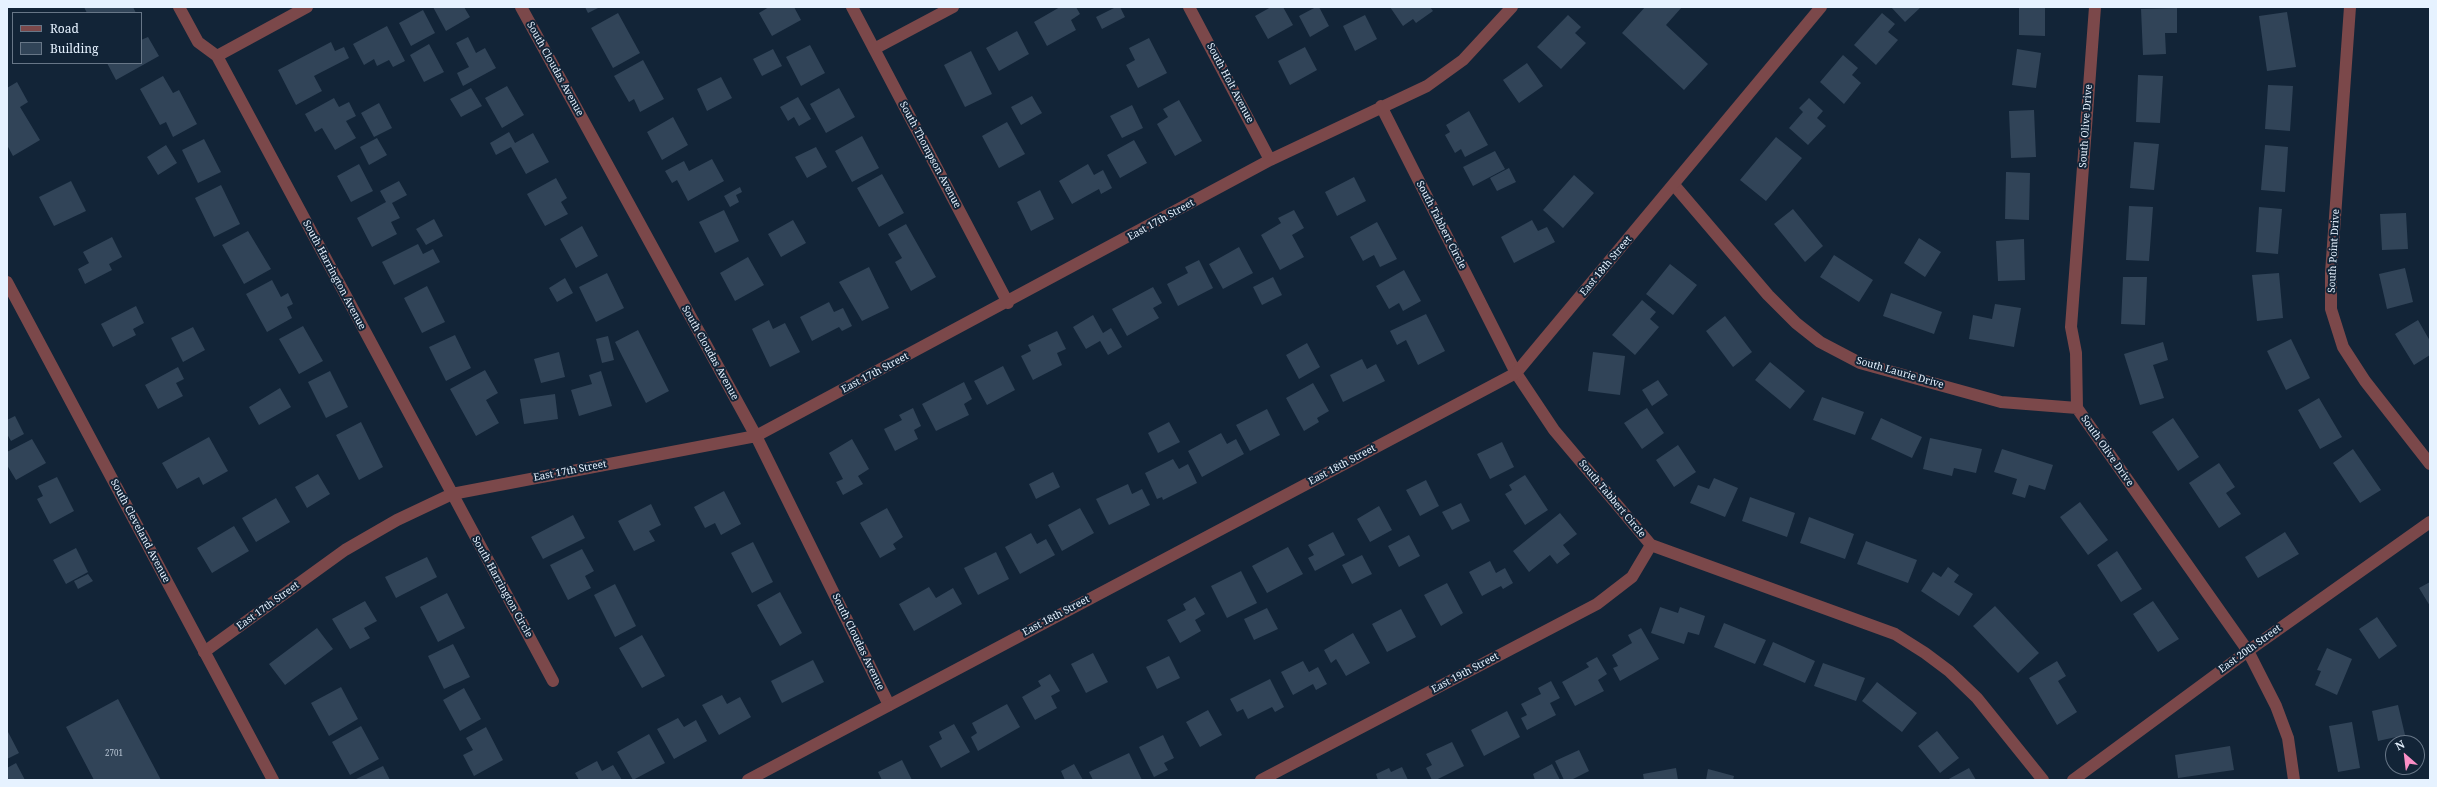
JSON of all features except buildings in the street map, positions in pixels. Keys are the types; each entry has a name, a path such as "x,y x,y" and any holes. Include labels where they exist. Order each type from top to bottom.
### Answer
{"street":[{"path":"179,7 198,42 217,56 307,7"},
{"name":"South Cloudas Avenue","path":"521,7 756,436 889,705"},
{"name":"South Thompson Avenue","path":"852,7 1008,303"},
{"path":"874,49 953,7"},
{"name":"South Holt Avenue","path":"1189,7 1270,160"},
{"name":"East 17th Street","path":"204,652 345,550 397,520 452,494 756,436 1008,303 1270,160 1380,106 1427,86 1463,60 1512,7"},
{"name":"East 18th Street","path":"748,780 1516,373 1821,7"},
{"name":"South Olive Drive","path":"2095,7 2072,327 2076,353 2077,408 2248,651 2281,719 2288,738 2294,780"},
{"name":"South Point Drive","path":"2350,7 2331,273 2331,309 2343,347 2361,376 2430,464"},
{"name":"South Harrington Avenue","path":"217,56 452,494"},
{"name":"South Tabbert Circle","path":"1380,106 1516,373 1554,430 1651,545 1895,634 1949,672 1977,698 2043,780"},
{"name":"South Laurie Drive","path":"1674,184 1768,295 1796,323 1820,342 1860,363 2001,402 2077,408"},
{"name":"South Cleveland Avenue","path":"7,282 273,780"},
{"name":"South Harrington Circle","path":"452,494 553,681"},
{"name":"East 20th Street","path":"2073,780 2248,651 2430,522"},
{"name":"East 19th Street","path":"1261,780 1597,604 1632,576 1651,545"}]}
